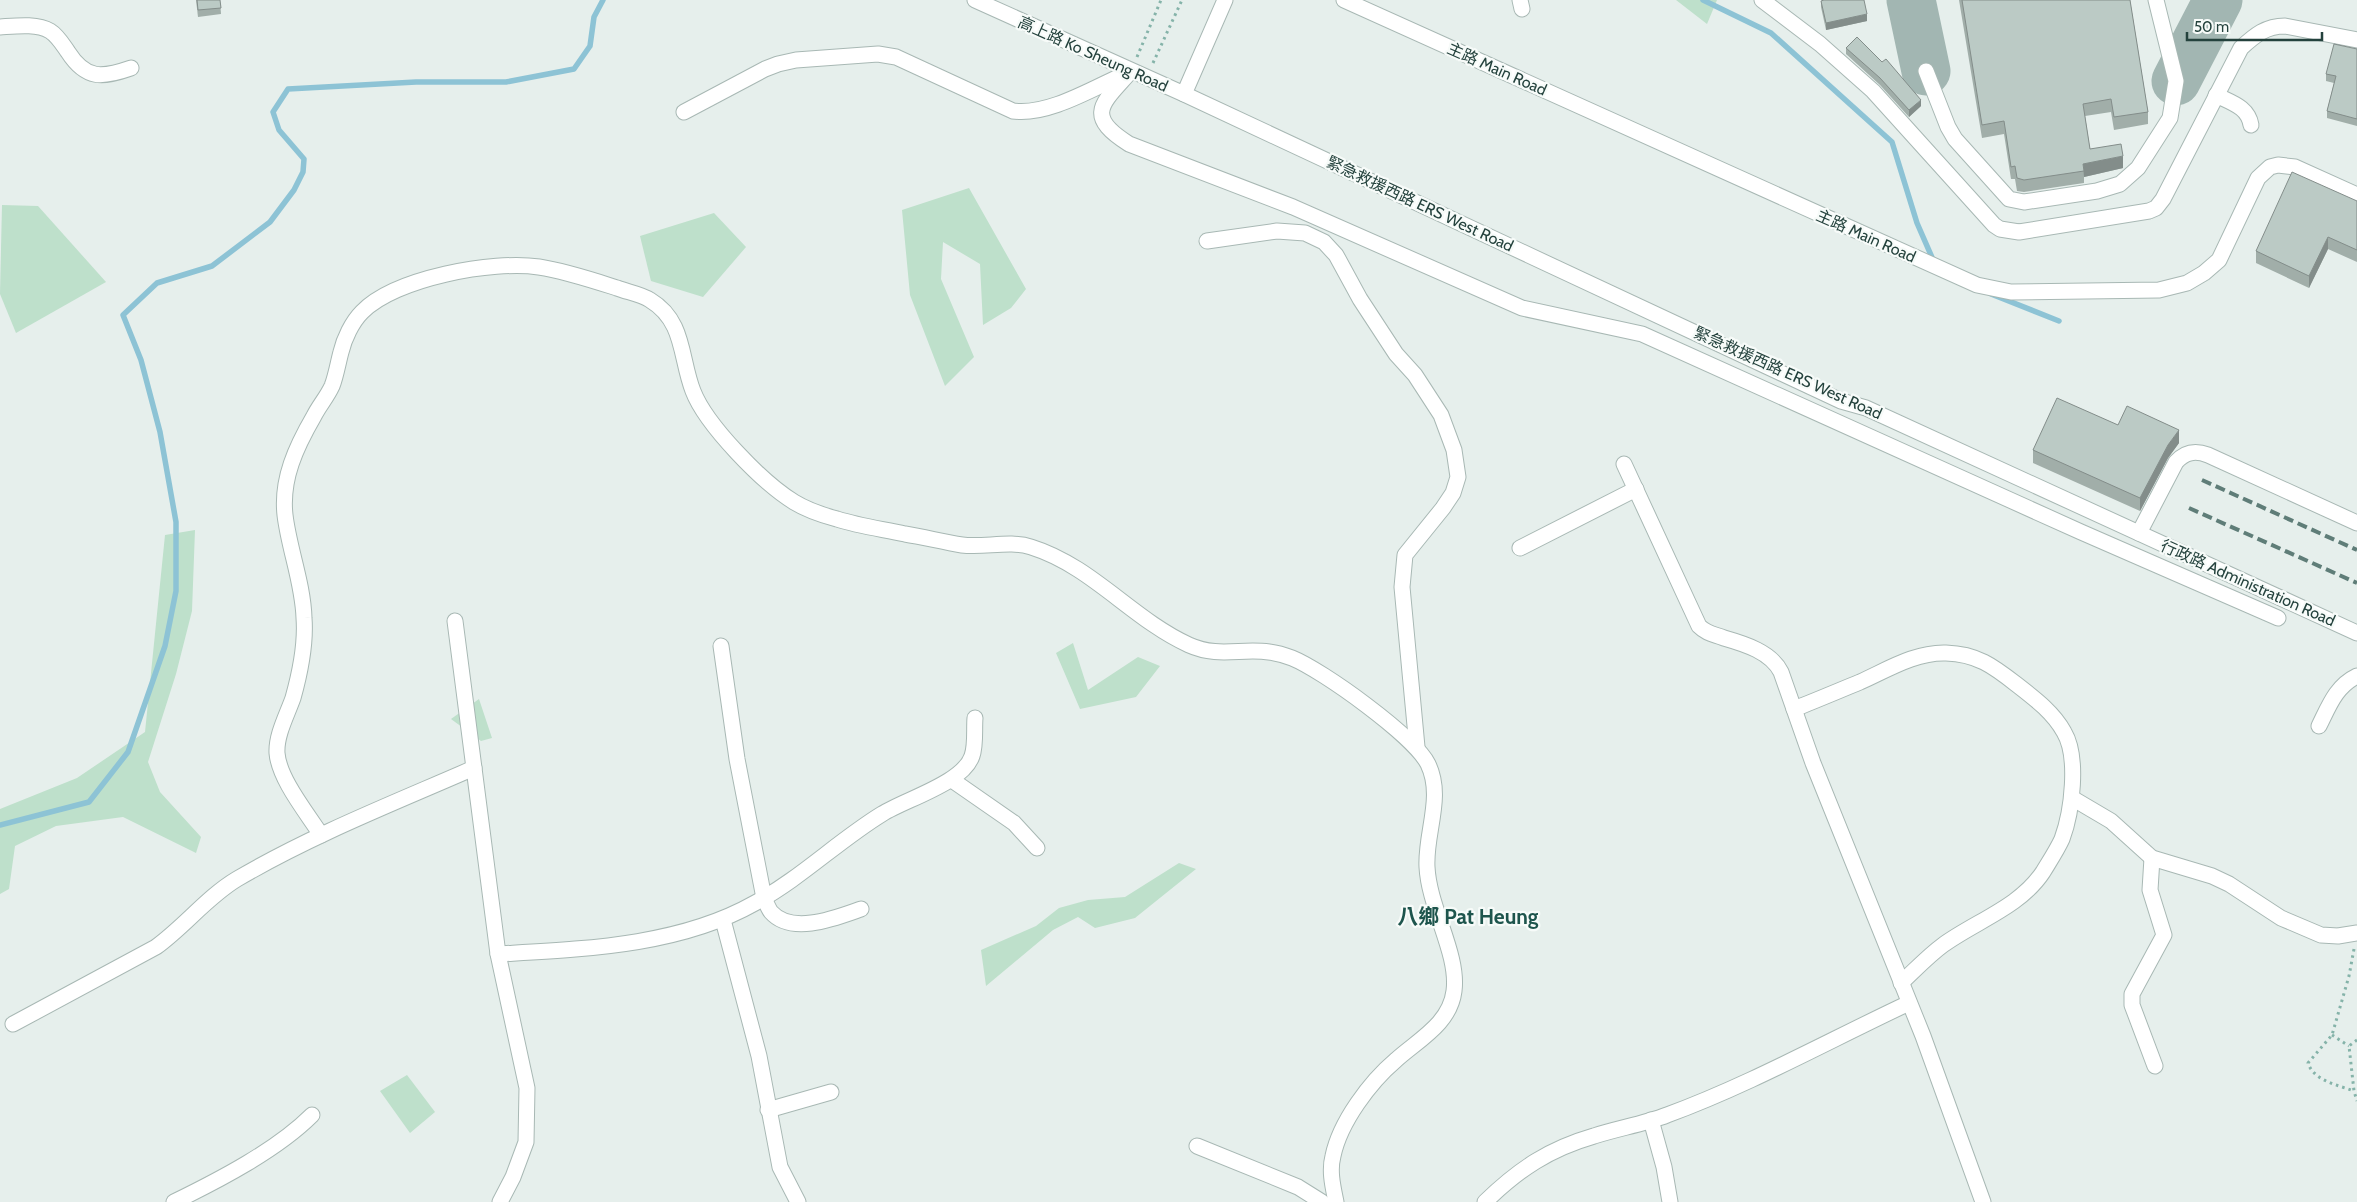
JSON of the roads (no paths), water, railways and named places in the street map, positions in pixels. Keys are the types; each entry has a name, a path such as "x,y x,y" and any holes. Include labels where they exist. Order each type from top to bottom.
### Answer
{"street":[{"name":"高上路 Ko Sheung Road","path":"975,0 1131,72 1184,94"},
{"path":"1184,94 1225,0"},
{"name":"主路 Main Road","path":"1344,0 1968,281 1994,290 2011,292 2149,290 2168,289 2187,283 2204,273 2219,260 2258,178 2270,167 2278,165 2295,167 2357,195"},
{"path":"1762,0 1841,61 1873,91 1994,224 2009,231 2019,232 2149,211 2156,208 2163,199 2241,48 2263,30 2273,26 2285,26 2357,40"},
{"path":"1926,71 1948,127 1955,139 2009,199 2024,202 2097,191 2120,184 2138,168 2170,118 2176,81 2156,0"},
{"path":"0,26 38,27 50,30 59,39 79,67 98,76 108,76 131,68"},
{"path":"684,112 765,69 796,60 888,55 1012,111 1024,112 1039,111 1131,72"},
{"path":"1131,72 1105,101 1100,110 1103,123 1116,136 1129,144 1293,207 1522,308 1642,334 2081,532 2278,618"},
{"name":"緊急救援西路 ERS West Road","path":"1184,94 1841,401 1866,408 2139,533"},
{"path":"2216,95 2245,110 2250,117 2251,125"},
{"path":"1207,241 1277,231 1306,233 1324,242 1336,255 1360,299 1396,354 1415,376 1441,415 1454,450 1458,477 1453,492 1443,508 1405,555 1402,588 1417,747"},
{"path":"321,834 290,786 278,762 276,746 293,696 302,658 304,618 284,507 285,482 293,456 309,424 332,386 344,339 362,312 383,297 406,287 468,269 494,266 536,266 597,281 651,300 675,324 695,397 720,436 772,486 795,503 819,514 846,522 967,546 1027,545 1084,572 1163,631 1195,648 1220,653 1264,651 1291,658 1320,673 1393,726 1417,747 1430,767 1434,786 1434,807 1426,859 1432,901 1454,971 1454,993 1448,1013 1430,1034 1397,1058 1371,1083 1341,1134 1333,1156 1331,1173 1336,1202"},
{"path":"2139,533 2176,462 2180,457 2194,452 2208,455 2357,523"},
{"path":"1624,464 1699,626 1709,634 1764,653 1776,663 1813,764 1909,1003 1983,1202"},
{"path":"1520,548 1636,489"},
{"name":"行政路 Administration Road","path":"2139,533 2357,633"},
{"path":"455,621 498,954 527,1088 528,1118 526,1142 513,1177 500,1202"},
{"path":"721,646 737,759 764,898 771,912 779,918 793,923 830,921 861,909"},
{"path":"1794,708 1829,696 1907,660 1945,653 1979,658 2037,700 2056,719 2065,733 2070,747 2072,798 2062,839 2042,874 2015,901 1943,945 1901,983"},
{"path":"2319,726 2336,692 2345,683 2357,676"},
{"path":"498,954 617,944 680,933 723,920 764,898 882,813 952,780 972,756 975,718"},
{"path":"13,1024 156,947 173,935 218,892 321,834 474,768"},
{"path":"952,780 1014,823 1037,848"},
{"path":"2072,798 2111,821 2152,858 2212,876 2229,884 2281,918 2321,935 2356,939"},
{"path":"2152,858 2150,890 2164,935 2132,994 2132,1005 2155,1066"},
{"path":"723,920 747,1008 780,1167 798,1202"},
{"path":"1485,1202 1514,1175 1536,1160 1594,1136 1651,1120 1728,1088 1909,1003"},
{"path":"768,1110 831,1092"},
{"path":"174,1202 271,1148 295,1132 312,1115"},
{"path":"1651,1120 1664,1167 1670,1202"},
{"path":"1197,1146 1298,1187 1322,1202"}],"waterway":[{"path":"0,825 89,802 128,752 165,646 176,591 176,522 160,432 141,360 123,315 157,283 212,266 270,222 294,190 303,172 304,159 279,130 273,112 288,89 416,82 506,82 574,69 590,46 594,17 603,0"},
{"path":"1703,0 1771,33 1892,142 1917,223 1934,262"},
{"path":"1991,294 2059,321"}],"railway":[{"path":"2202,480 2357,550"},
{"path":"2189,508 2357,583"}],"district":[{"name":"八鄉 Pat Heung","path":"1468,916"}]}
